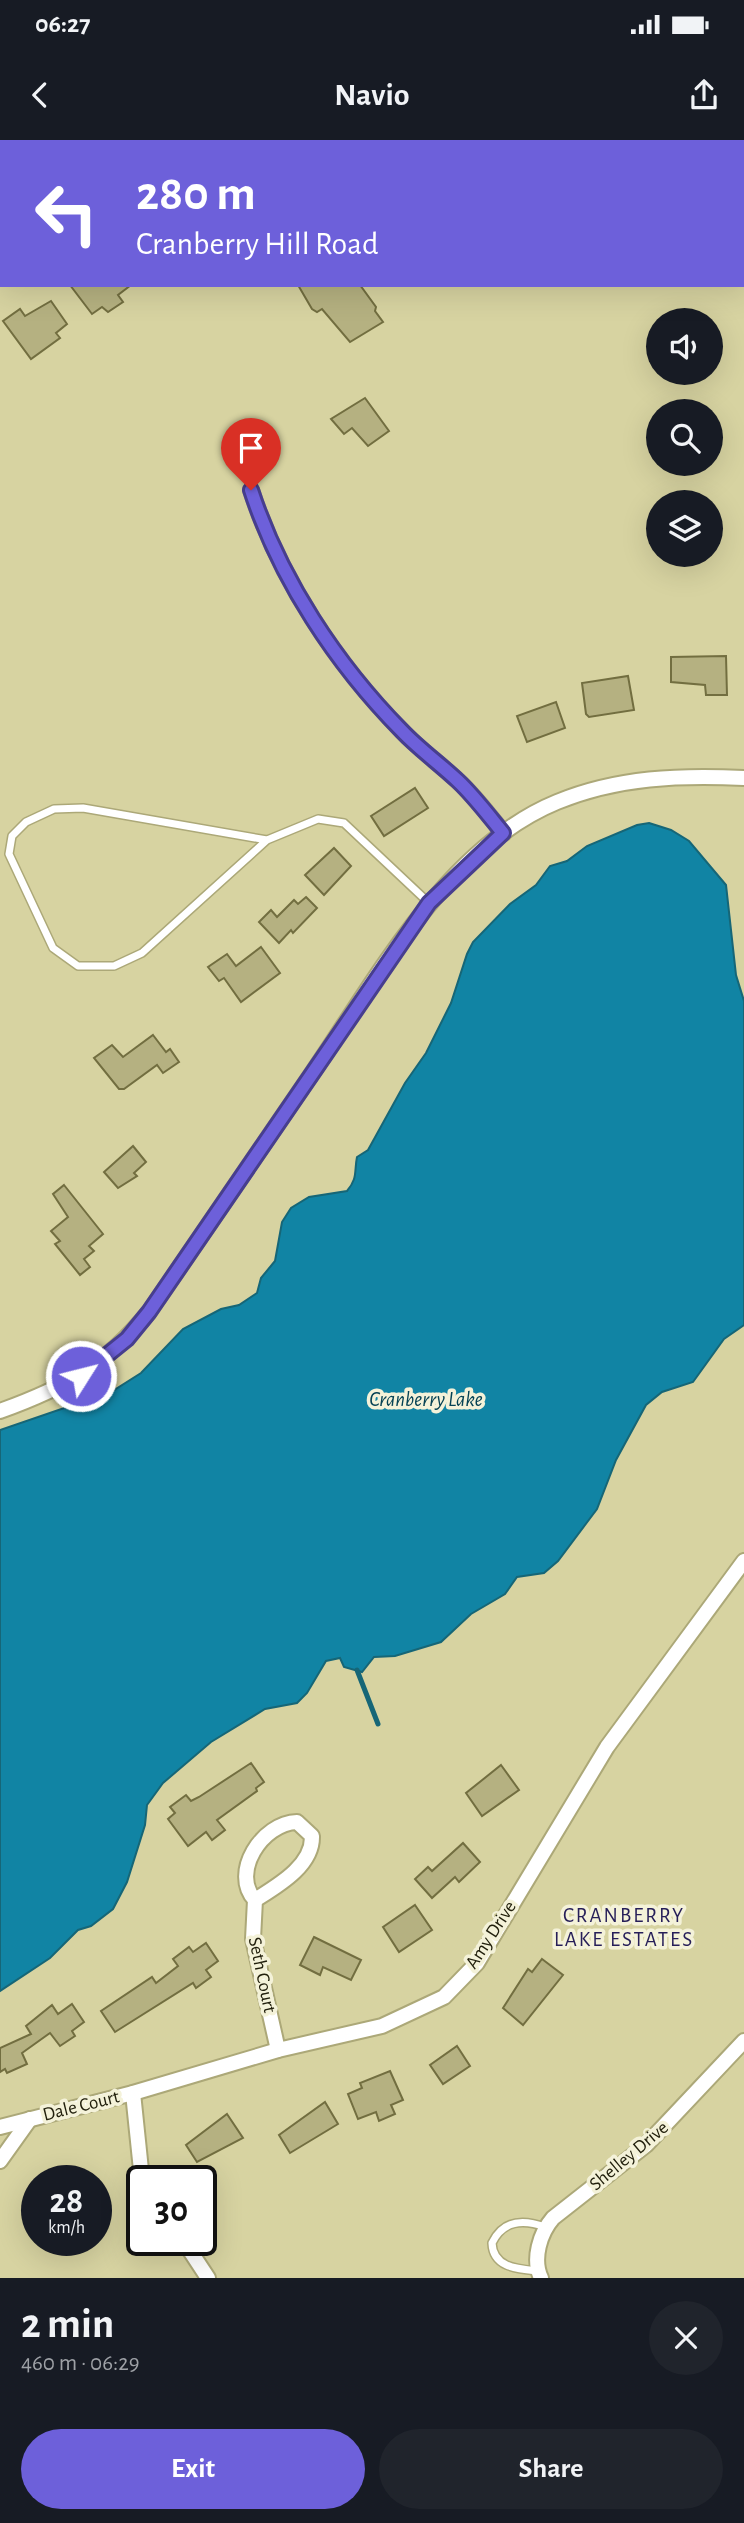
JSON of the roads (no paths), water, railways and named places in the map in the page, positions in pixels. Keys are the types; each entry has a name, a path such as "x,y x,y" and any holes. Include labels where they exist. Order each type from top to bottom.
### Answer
{"street":[{"path":"251,490 278,560 298,595 348,666 402,732 460,783 503,833"},
{"path":"0,1411 81,1376 127,1339 149,1312 429,903 503,833 555,802 607,785 656,778 744,778"},
{"name":"Amy Drive","path":"133,2093 278,2050 382,2026 444,1997 477,1963 607,1747 744,1561"},
{"name":"Seth Court","path":"255,1900 292,1874 313,1845 312,1836 297,1822 272,1828 262,1835 254,1850 246,1882 247,1892 255,1900 253,1939 278,2050"},
{"name":"Shelley Drive","path":"545,2227 646,2145 699,2092 744,2041"},
{"path":"133,2093 141,2165"},
{"name":"Dale Court","path":"0,2127 133,2093"},
{"name":"Dale Court","path":"0,2161 30,2119"},
{"path":"540,2275 537,2257 545,2227"},
{"path":"194,2256 208,2278"}],"lane":[{"path":"267,840 83,807 54,809 26,822 12,836 9,855 53,948 78,966 114,966 142,953 267,840 318,819 344,823 429,903"},
{"path":"540,2275 504,2265 496,2258 492,2243 497,2232 519,2221 545,2227"}],"water":[{"name":"Cranberry Lake","path":"649,823 671,830 689,841 726,885 736,975 744,1001 744,1325 724,1339 693,1382 662,1392 646,1405 616,1460 597,1509 558,1561 544,1573 517,1577 505,1594 471,1614 441,1642 395,1656 374,1657 362,1672 344,1667 340,1658 326,1661 307,1693 297,1703 265,1709 211,1742 163,1783 147,1805 145,1825 127,1882 113,1909 91,1926 78,1930 50,1958 0,1991 0,1430 111,1392 141,1373 183,1329 221,1309 239,1305 257,1293 261,1278 275,1261 282,1222 291,1208 309,1197 347,1191 354,1178 357,1157 368,1150 405,1083 426,1053 451,1003 473,942 510,904 536,885 550,866 567,861 587,846 637,825"}],"waterway":[{"path":"357,1670 378,1724"}],"district":[{"name":"CRANBERRY LAKE ESTATES","path":"624,1927"}]}
